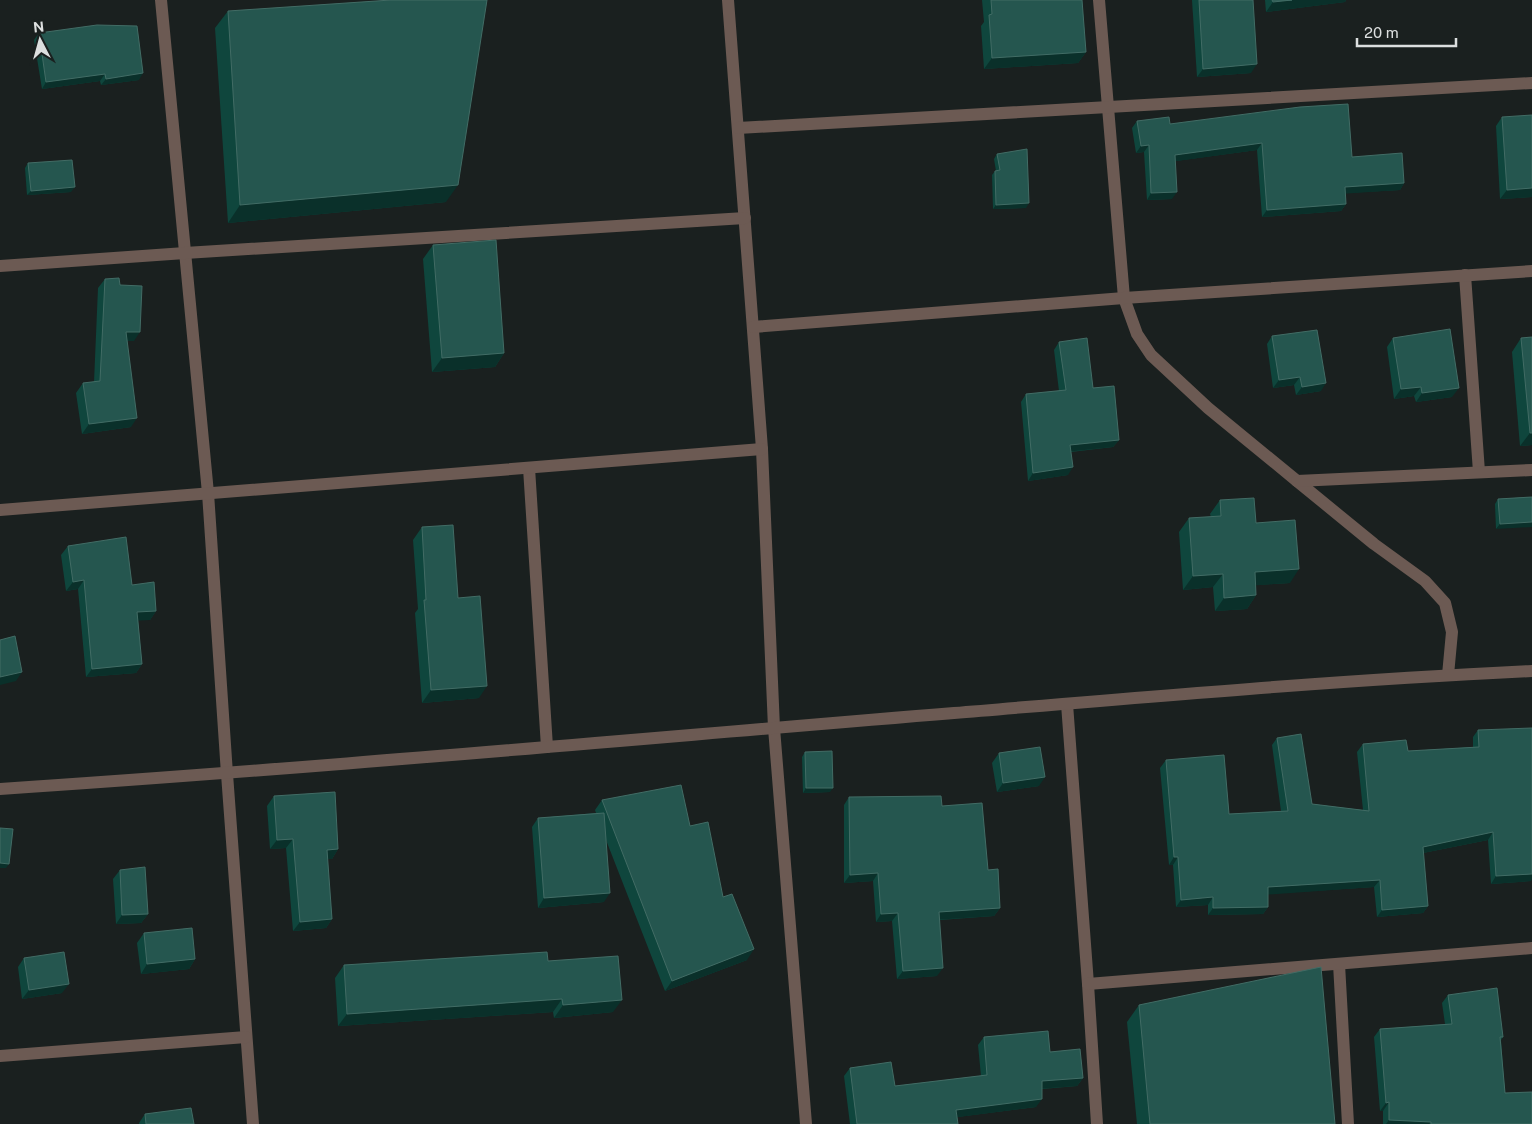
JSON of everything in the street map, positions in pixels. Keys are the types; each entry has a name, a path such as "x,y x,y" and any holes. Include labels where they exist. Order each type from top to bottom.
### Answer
{"street":[{"path":"160,0 208,493 253,1124"},
{"path":"728,0 762,448 774,728 806,1124"},
{"path":"1099,0 1124,298 1137,334 1151,355 1208,408 1296,482 1374,544 1425,581 1445,603 1452,632 1448,675"},
{"path":"738,128 1532,83"},
{"path":"0,266 745,218"},
{"path":"753,327 1124,298 1532,271"},
{"path":"1465,275 1479,472"},
{"path":"0,510 762,448"},
{"path":"529,468 547,747"},
{"path":"1296,482 1532,470"},
{"path":"0,789 227,774 1067,704 1448,675 1532,671"},
{"path":"1067,704 1097,1124"},
{"path":"1088,984 1532,948"},
{"path":"1339,964 1348,1124"},
{"path":"0,1056 246,1037"}],"building":[{"path":"391,0 487,0 458,185 240,205 228,11"},
{"path":"991,0 1082,0 1086,52 992,58 989,15 992,14"},
{"path":"1199,0 1253,0 1257,64 1203,69"},
{"path":"1272,0 1292,0 1273,2"},
{"path":"97,25 137,26 143,73 106,79 105,74 46,82 39,33"},
{"path":"1348,104 1352,157 1402,153 1404,183 1345,187 1346,204 1267,210 1262,143 1175,155 1177,192 1151,193 1149,145 1141,146 1137,121 1169,117 1170,124 1300,107"},
{"path":"1532,115 1532,188 1507,190 1502,117"},
{"path":"1027,149 1029,203 996,205 995,171 1000,170 997,154"},
{"path":"72,160 75,187 31,191 28,163"},
{"path":"496,240 504,353 442,358 433,245"},
{"path":"119,278 120,285 142,286 140,332 126,332 137,418 89,424 83,383 100,381 105,279"},
{"path":"1450,329 1459,388 1422,393 1421,387 1401,389 1393,338"},
{"path":"1317,330 1326,383 1302,387 1300,377 1279,380 1272,336"},
{"path":"1532,337 1532,433 1530,433 1521,338"},
{"path":"1087,338 1093,388 1114,386 1119,440 1070,445 1073,467 1033,473 1026,394 1066,390 1059,342"},
{"path":"1532,497 1532,522 1500,524 1498,499"},
{"path":"1254,498 1256,523 1295,520 1299,569 1255,572 1256,595 1224,598 1223,574 1193,576 1189,518 1221,516 1220,500"},
{"path":"453,525 458,598 480,596 487,686 431,690 424,600 426,600 422,527"},
{"path":"126,537 132,585 154,582 156,611 137,612 142,664 92,669 84,580 73,582 68,546"},
{"path":"15,636 22,672 0,677 0,640"},
{"path":"1532,728 1532,874 1496,876 1493,832 1423,847 1428,906 1382,910 1380,880 1268,887 1268,907 1213,908 1213,897 1181,900 1178,857 1174,857 1166,760 1224,755 1229,814 1288,811 1277,738 1301,734 1312,804 1369,811 1363,744 1406,740 1408,751 1479,747 1478,730"},
{"path":"1040,747 1045,777 1003,783 999,753"},
{"path":"832,751 833,788 806,788 805,752"},
{"path":"681,785 690,826 708,822 723,897 732,894 754,949 672,981 602,800"},
{"path":"335,792 338,849 327,850 332,919 300,922 293,839 277,840 274,796"},
{"path":"941,796 942,806 982,803 988,870 998,869 1000,908 939,912 943,968 903,971 898,913 881,914 878,873 850,875 849,797"},
{"path":"604,813 610,893 544,898 538,818"},
{"path":"0,828 13,829 9,864 0,863"},
{"path":"145,867 148,914 122,915 120,870"},
{"path":"192,928 195,959 147,964 144,933"},
{"path":"64,952 69,984 29,990 24,958"},
{"path":"547,952 548,961 618,956 622,1000 563,1005 562,999 347,1014 344,965"},
{"path":"1321,967 1335,1124 1150,1124 1139,1005"},
{"path":"1497,988 1503,1037 1500,1037 1505,1093 1532,1092 1532,1124 1431,1124 1431,1122 1389,1120 1389,1102 1386,1103 1380,1029 1452,1024 1448,995"},
{"path":"1048,1031 1050,1052 1080,1049 1083,1078 1042,1081 1042,1099 956,1110 958,1124 857,1124 850,1068 891,1062 895,1086 987,1075 984,1037"},
{"path":"191,1108 194,1124 146,1124 145,1114"}]}
